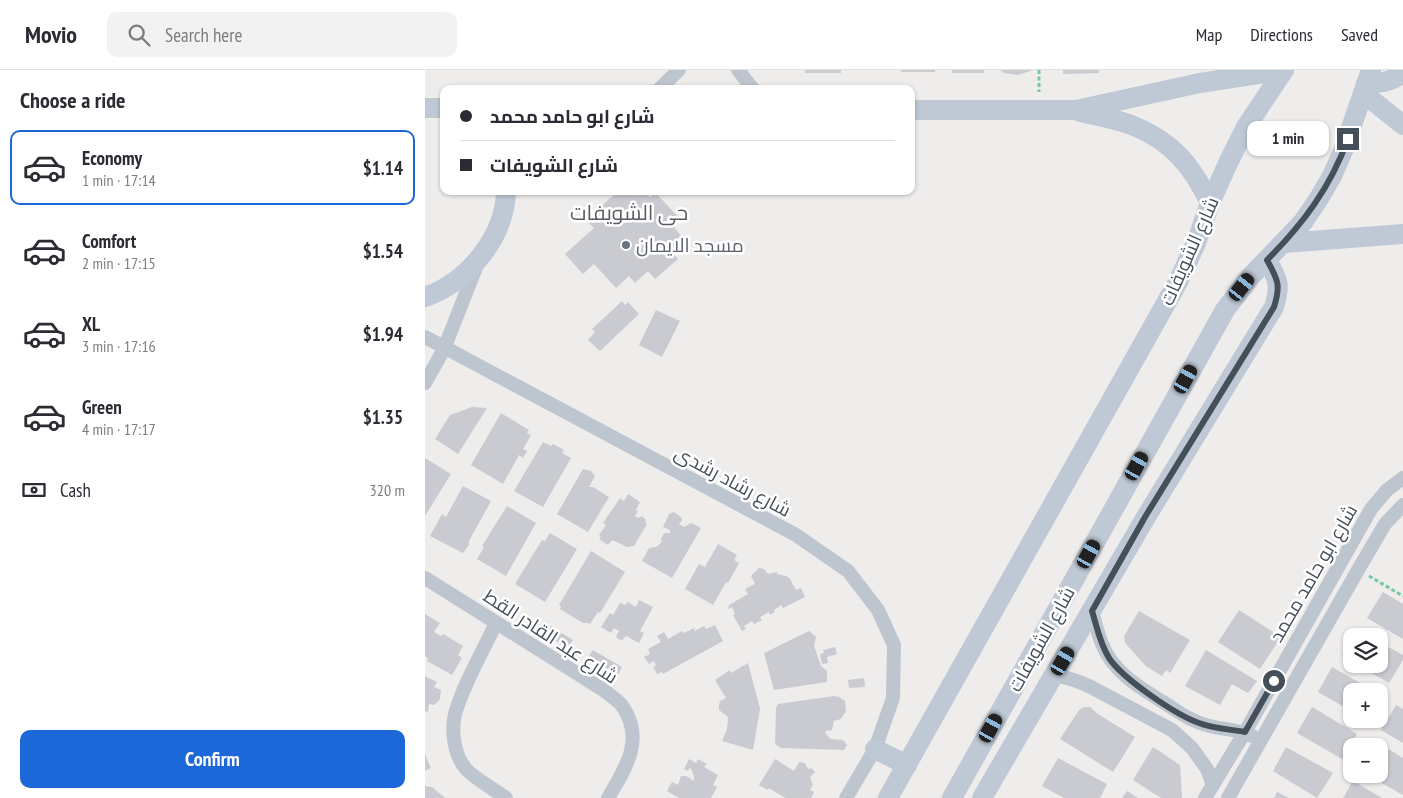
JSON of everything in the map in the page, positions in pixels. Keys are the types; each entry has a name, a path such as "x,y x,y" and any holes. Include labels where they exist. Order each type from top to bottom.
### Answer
{"main road":[{"path":"915,110 1076,110 1183,86 1284,70"},
{"name":"شارع الشويفات","path":"888,798 1179,280 1196,243 1210,203 1247,127 1284,70"},
{"path":"1367,82 1382,83 1400,75 1403,71"},
{"path":"1367,82 1403,124"},
{"name":"شارع الشويفات","path":"952,798 1225,310 1251,276 1303,222 1332,176 1343,152 1367,82"},
{"path":"425,108 440,108"},
{"path":"1076,110 1133,125 1158,138 1180,156 1197,178 1210,203"},
{"path":"425,297 455,282 479,260 496,232 505,195"},
{"path":"1284,242 1403,234"},
{"path":"983,798 1145,517 1274,307 1278,294 1278,280 1267,260"},
{"path":"875,749 907,765"}],"street":[{"path":"663,85 679,70"},
{"path":"738,70 750,85"},
{"path":"425,383 444,349 479,260"},
{"name":"شارع رشاد رشدى","path":"425,337 444,349 796,535 848,571 878,610 894,645 893,698 875,749 846,798"},
{"name":"شارع ابو حامد محمد","path":"1205,798 1245,732 1371,509 1387,490 1403,478"},
{"name":"شارع ابو حامد محمد","path":"1228,798 1357,570 1385,524 1403,504"},
{"name":"شارع عبد القادر القط","path":"425,578 605,691 622,706 632,727 632,749 624,770 608,798"},
{"path":"1092,611 1102,644 1109,657 1117,669 1137,686 1190,720 1210,727 1245,732 1261,740"},
{"path":"496,623 464,691 455,715 453,733 457,751 466,769 507,798"},
{"path":"1053,677 1063,677 1089,686 1172,730 1192,748 1207,769 1213,785"}],"path":[{"path":"1357,570 1403,596"}],"building":[{"path":"805,70 841,70 841,73 805,73"},
{"path":"901,70 935,70 935,72 901,72"},
{"path":"952,70 984,70 984,73 952,73"},
{"path":"1000,70 1033,70 1018,75 1004,73"},
{"path":"1063,70 1099,70 1099,73 1063,74"},
{"name":"مسجد الايمان","path":"614,195 648,195 650,197 658,195 680,219 672,225 684,239 671,251 678,259 655,279 648,271 635,283 629,276 616,288 594,264 583,274 565,254 594,228 586,220"},
{"path":"622,301 625,305 628,302 639,314 600,351 588,340 595,332 592,329"},
{"path":"656,310 680,321 662,357 639,345"},
{"path":"472,407 487,408 458,454 435,439 450,415"},
{"path":"501,413 529,430 527,433 531,435 523,449 527,451 523,458 519,455 503,484 471,465"},
{"path":"543,442 551,446 553,444 564,450 562,453 571,458 543,507 514,491"},
{"path":"425,458 451,474 425,516"},
{"path":"583,469 591,471 595,476 589,487 593,487 609,497 588,532 557,514"},
{"path":"463,486 491,501 463,553 430,536 442,514 446,517"},
{"path":"628,494 640,502 635,516 638,518 642,516 647,524 634,546 627,547 612,540 608,545 599,539 601,537 599,535 606,525 603,523 620,498 624,501"},
{"path":"507,506 536,523 506,576 477,559 484,547 482,546"},
{"path":"674,512 681,517 682,520 679,524 684,527 691,523 701,528 672,578 642,561 649,548 656,547 662,542 661,539 664,533 670,533 670,530 663,527 669,514"},
{"path":"550,533 577,549 545,602 515,584 542,540 545,541"},
{"path":"718,544 737,555 734,560 739,563 713,605 685,589 699,564 705,567"},
{"path":"591,551 625,572 600,613 598,612 590,624 583,623 560,609 559,605"},
{"path":"759,568 764,569 768,574 777,572 777,574 786,576 790,579 796,590 801,588 805,597 783,608 781,605 770,615 769,612 760,617 762,620 754,624 752,621 744,626 746,629 742,631 733,615 735,614 732,607 728,609 729,605 748,594 745,589 755,584 751,576"},
{"path":"1383,592 1403,604 1403,639 1388,630 1388,628 1384,628 1367,618"},
{"path":"639,600 653,607 640,631 644,633 639,643 626,636 622,640 618,639 616,636 619,631 614,628 611,633 601,627 610,613 613,615 620,603 625,605 628,602 636,607"},
{"path":"1239,610 1281,637 1260,669 1218,642"},
{"path":"1139,611 1190,640 1170,673 1166,670 1162,676 1146,666 1125,643 1124,636"},
{"path":"425,614 440,623 434,632 441,636 443,634 463,646 458,655 462,658 452,675 427,661 428,658 425,656"},
{"path":"549,625 573,640 568,648 543,633"},
{"path":"715,625 723,641 663,674 662,672 657,674 653,667 656,666 654,661 649,664 644,657 650,654 648,649 661,642 657,636 664,632 668,639 682,631 684,633 694,628 695,631 704,626 706,629"},
{"path":"809,631 816,637 814,646 821,666 827,671 827,682 774,690 764,653"},
{"path":"835,647 837,654 827,657 828,663 822,664 820,654 824,653 823,650"},
{"path":"1388,647 1403,655 1403,660 1389,683 1372,673 1388,673"},
{"path":"593,650 622,667 617,677 587,659"},
{"path":"1206,650 1257,681 1248,693 1232,684 1220,705 1185,686"},
{"path":"748,663 760,709 753,750 722,741 727,729 728,719 719,710 719,705 720,701 726,698 715,680 730,670 731,673"},
{"path":"1332,667 1360,683 1343,683 1343,706 1318,692"},
{"path":"425,676 437,682 434,687 441,690 440,699 434,705 429,704 428,712 425,711"},
{"path":"864,678 865,687 849,688 848,680"},
{"path":"834,696 845,701 846,711 841,719 834,721 832,730 825,733 831,739 843,740 847,745 844,750 781,748 775,744 776,708 778,704"},
{"path":"1396,705 1403,709 1403,743 1381,730 1382,728 1388,728 1388,718"},
{"path":"1084,707 1090,707 1135,737 1113,772 1060,739 1079,710"},
{"path":"1312,707 1343,726 1343,728 1347,728 1357,734 1355,738 1343,738 1342,759 1297,733"},
{"path":"1153,747 1180,765 1182,798 1161,798 1133,780"},
{"path":"1286,747 1333,773 1317,798 1273,771"},
{"path":"1388,749 1403,758 1403,795 1382,783 1388,783"},
{"path":"425,754 431,768 425,771"},
{"path":"1058,758 1107,784 1100,798 1064,798 1042,786"},
{"path":"689,759 696,763 698,759 707,764 704,767 718,775 713,785 717,787 711,798 679,798 667,791 672,782 678,785 681,776 686,776 694,781 690,767 688,771 684,769"},
{"path":"775,759 794,771 799,762 805,763 808,769 811,768 815,772 810,777 813,785 810,790 814,792 811,798 785,798 769,788 768,790 759,785"},
{"path":"1352,783 1356,783 1382,798 1343,798"},
{"path":"425,786 432,787 445,798 425,798"},
{"path":"1127,791 1138,798 1122,798"},
{"path":"1277,792 1289,798 1274,798"}],"place":[{"name":"مسجد الايمان","path":"626,245"}],"district":[{"name":"حى الشويفات","path":"629,213"}],"route":[{"path":"1274,681 1245,732 1200,724 1190,720 1137,686 1117,669 1102,644 1092,611 1145,517 1274,307 1278,294 1278,280 1267,260 1303,222 1318,200 1332,176 1348,139"}]}
